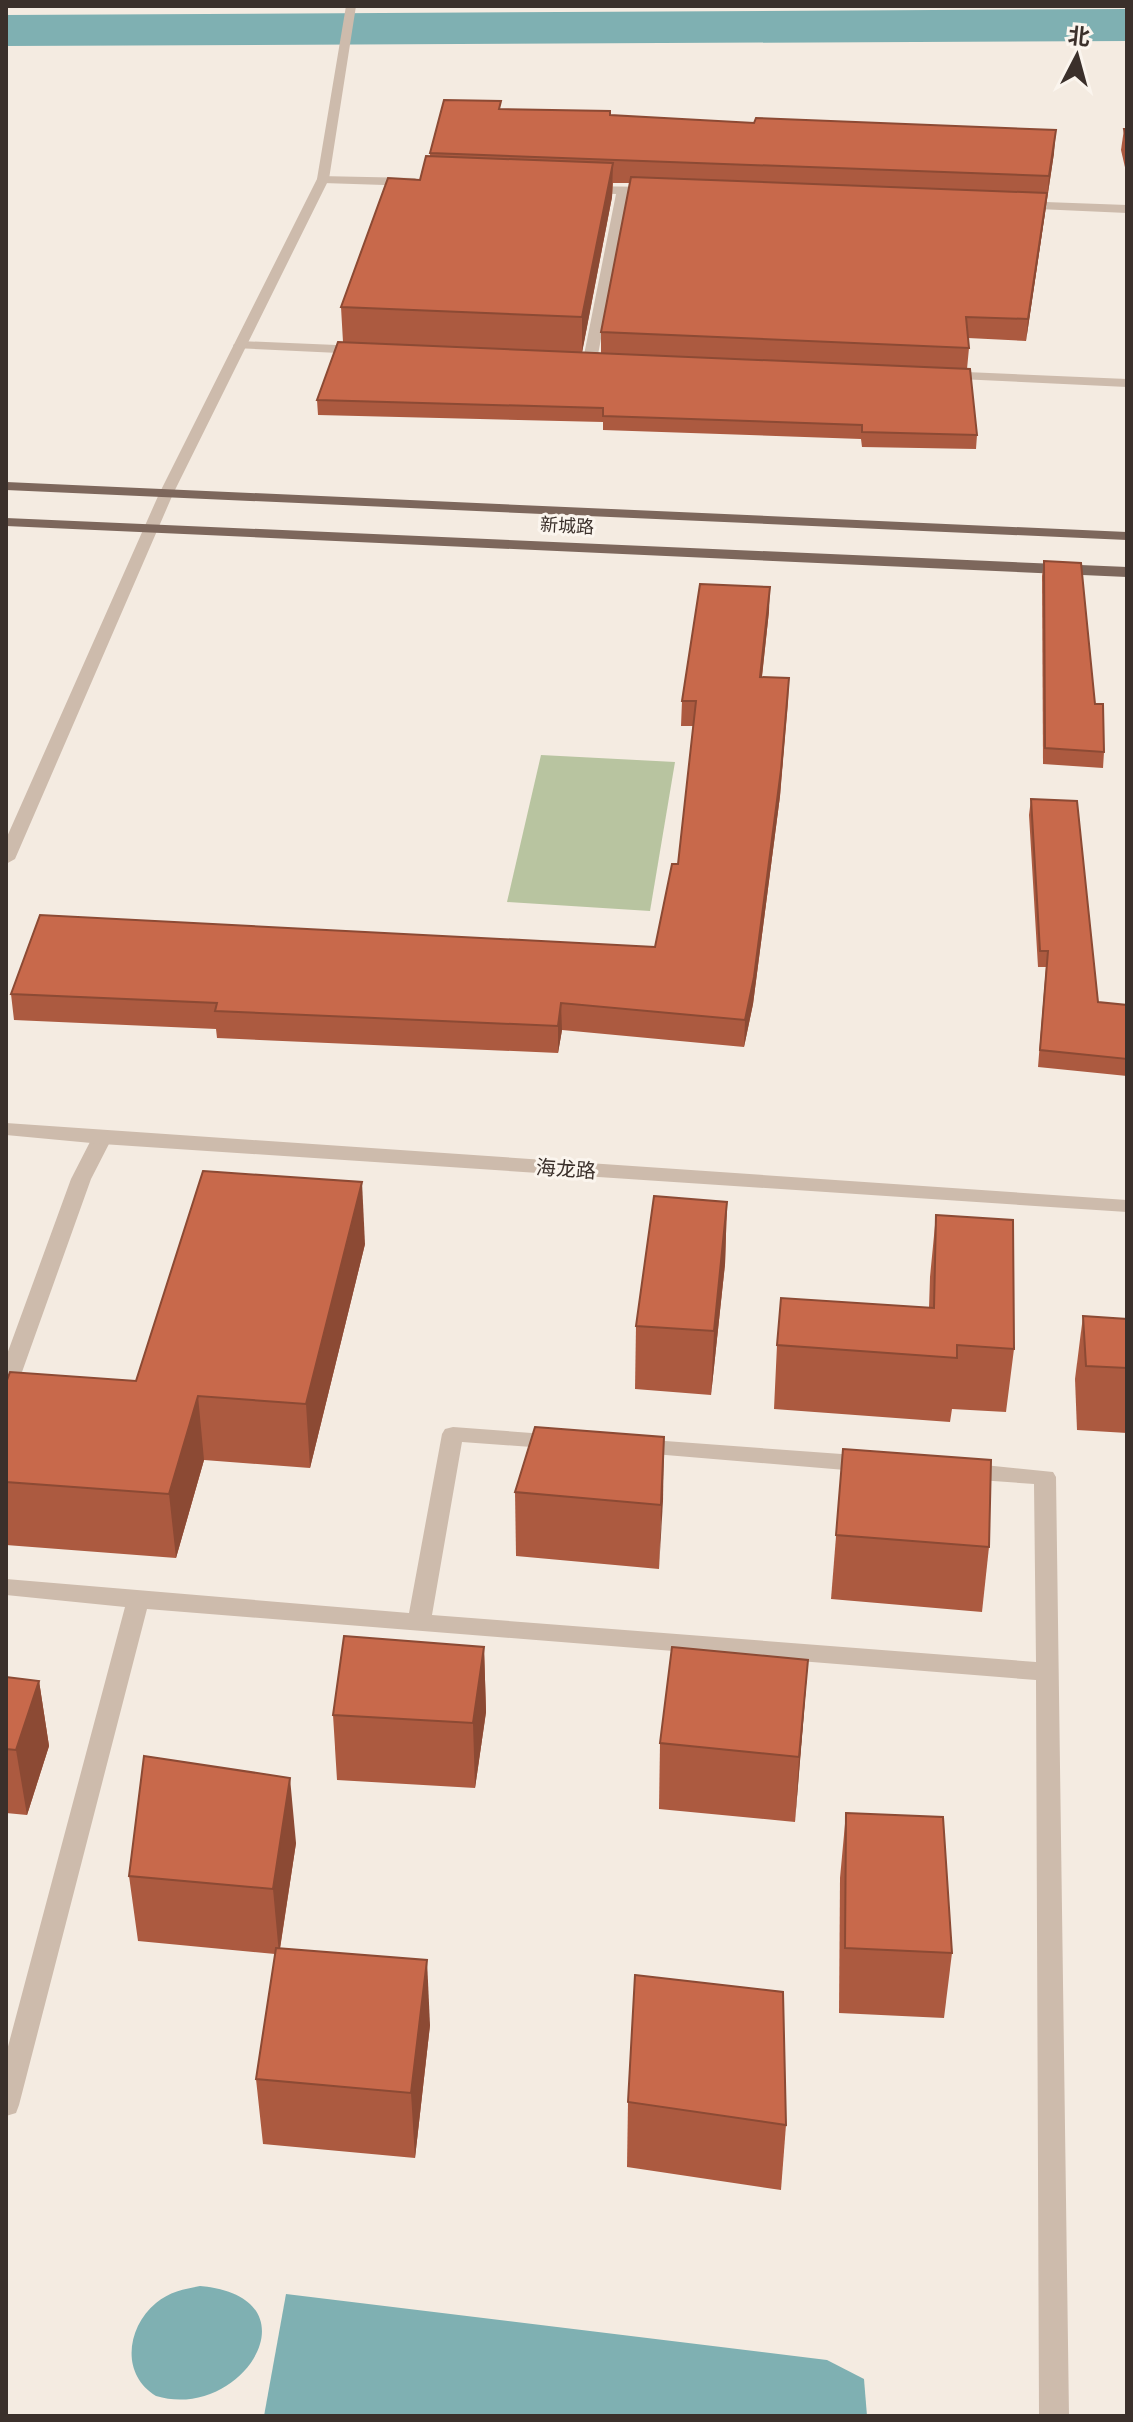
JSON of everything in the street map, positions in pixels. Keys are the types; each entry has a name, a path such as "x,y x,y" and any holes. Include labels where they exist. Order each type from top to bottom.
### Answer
{"main road":[{"name":"新城路","path":"6,486 1127,536"},
{"name":"新城路","path":"6,522 1127,572"}],"street":[{"path":"6,859 166,494 323,179 351,6"},
{"path":"323,179 433,183"},
{"path":"575,188 670,192"},
{"path":"606,361 583,360 623,190"},
{"path":"1001,204 1127,209"},
{"path":"240,345 382,351"},
{"path":"922,374 1127,383"},
{"name":"海龙路","path":"6,1129 102,1138 1127,1206"},
{"path":"6,1386 81,1179 102,1138"},
{"path":"419,1622 453,1434 578,1443"},
{"path":"609,1445 889,1465"},
{"path":"936,1469 1045,1477 1054,2416"},
{"path":"6,1587 1048,1672"},
{"path":"6,2105 138,1600"}],"green space":[{"path":"541,755 675,762 650,911 507,902"}],"water":[{"path":"1127,9 1127,41 6,46 6,15"},
{"path":"200,2286 236,2295 256,2311 262,2332 256,2355 240,2376 216,2391 188,2399 156,2396 144,2387 137,2376 132,2350 134,2337 146,2313 161,2299"},
{"path":"286,2294 827,2360 864,2379 867,2416 264,2416"}],"building":[{"path":"444,100 501,101 499,109 610,111 610,115 754,123 756,118 1056,130 1049,176 430,153"},
{"path":"426,156 613,163 582,317 341,307 388,178 420,180"},
{"path":"631,177 1047,193 1028,319 966,317 969,348 601,332"},
{"path":"338,342 970,369 977,435 862,432 862,425 603,416 603,408 317,400"},
{"path":"1044,561 1081,563 1095,704 1103,704 1104,752 1045,748"},
{"path":"700,584 770,587 760,677 789,678 781,770 754,977 745,1020 561,1003 558,1026 215,1011 217,1003 11,994 40,915 655,947 672,864 678,864 696,701 682,701"},
{"path":"1031,799 1077,801 1098,1002 1127,1005 1127,1059 1040,1050 1048,951 1040,951"},
{"path":"203,1171 362,1182 306,1404 198,1396 169,1494 6,1482 6,1383 10,1372 136,1381"},
{"path":"654,1196 727,1202 714,1331 636,1326"},
{"path":"936,1215 1013,1220 1014,1349 957,1345 957,1358 777,1345 781,1298 934,1308"},
{"path":"1083,1316 1127,1319 1127,1368 1086,1366"},
{"path":"535,1427 664,1437 661,1505 515,1492"},
{"path":"843,1449 991,1460 989,1547 836,1535"},
{"path":"344,1636 484,1647 473,1723 333,1715"},
{"path":"672,1647 808,1660 799,1757 660,1743"},
{"path":"6,1677 39,1681 16,1750 6,1749"},
{"path":"144,1756 290,1778 273,1889 129,1876"},
{"path":"846,1813 943,1817 952,1953 845,1948"},
{"path":"276,1948 427,1960 411,2093 256,2079"},
{"path":"635,1975 783,1992 786,2125 628,2102"}]}
